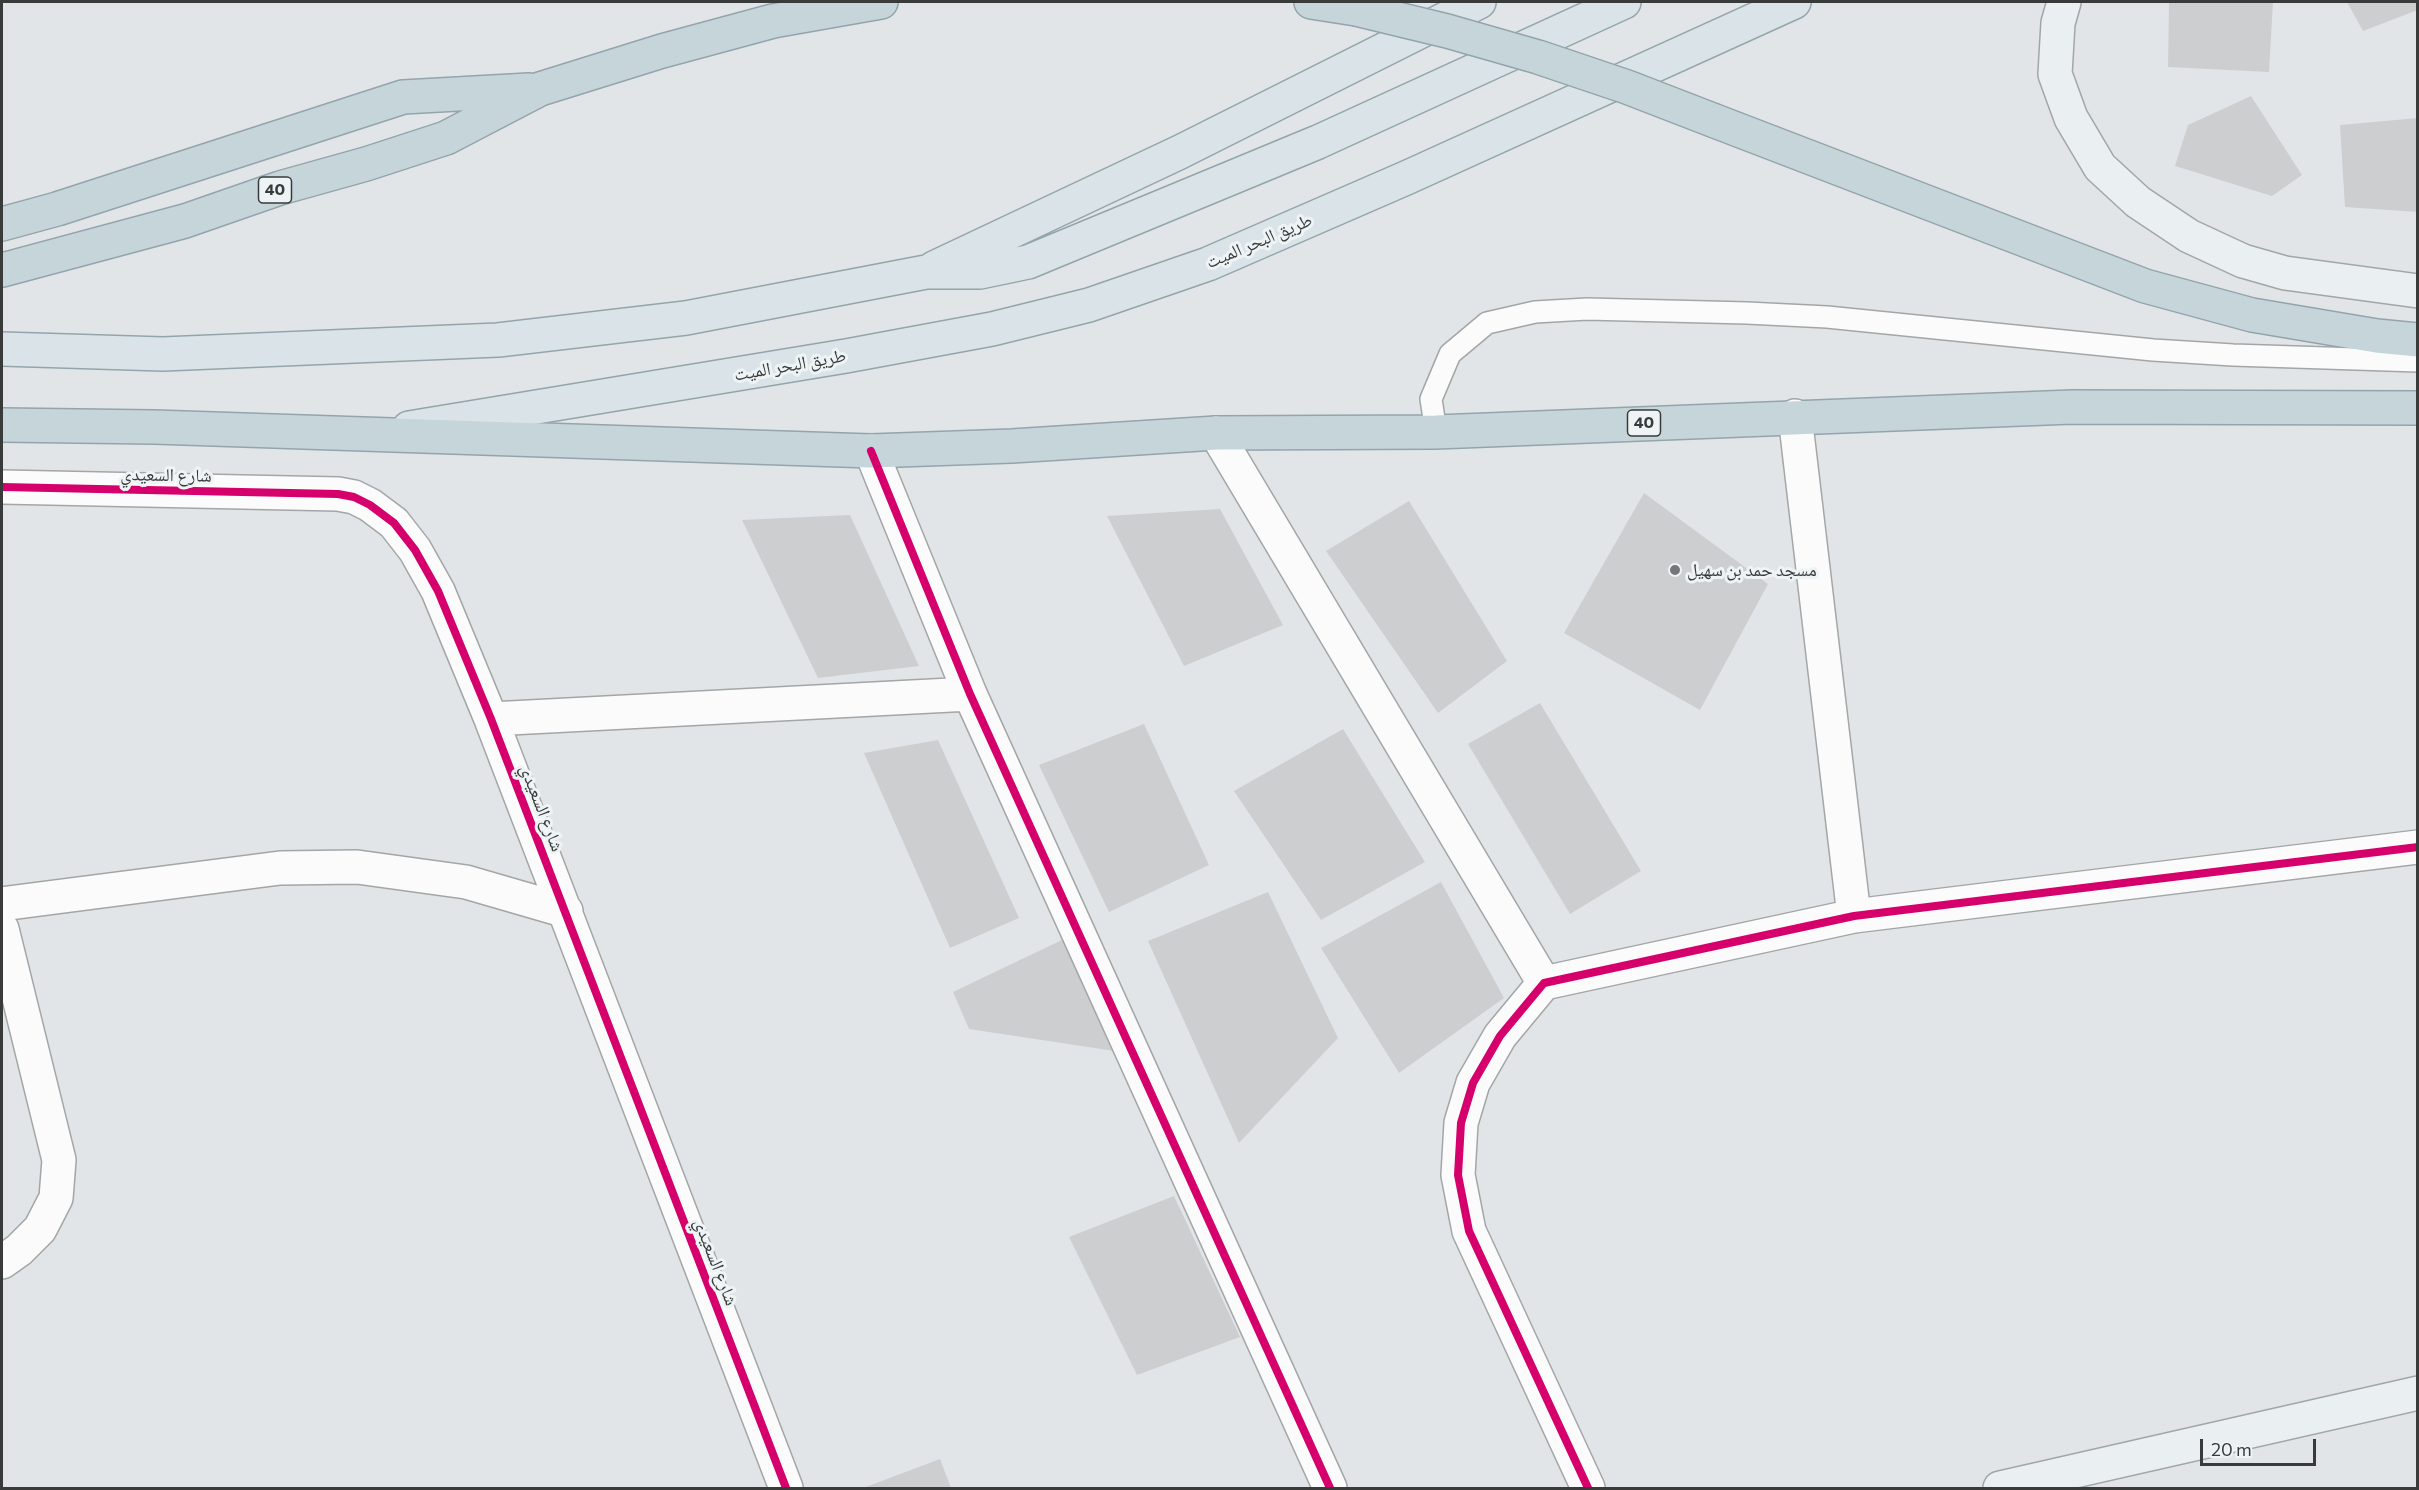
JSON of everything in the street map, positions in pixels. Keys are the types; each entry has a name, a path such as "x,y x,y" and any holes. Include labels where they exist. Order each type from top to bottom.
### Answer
{"highway":[{"name":"40","path":"2,270 184,221 280,188 366,164 446,138 540,89 781,11 881,2"},
{"path":"1311,2 1356,9 1448,31 1538,57 1628,87 2145,286 2252,315 2377,336 2418,340"},
{"path":"2,224 80,202 403,97 540,89"},
{"name":"40","path":"2,424 871,451 1012,446 1216,433 1436,432 2072,407 2418,408"}],"main road":[{"path":"926,272 1180,152 1479,2"},
{"path":"2,349 163,354 498,340 686,318 926,272 980,272 1028,262 1318,142 1624,2"},
{"name":"طريق البحر الميت","path":"370,434 691,382 992,329 1111,297 1208,264 1406,178 1753,11 1794,2"}],"street":[{"path":"2064,2 2058,23 2055,74 2071,118 2100,167 2138,202 2190,236 2243,261 2284,273 2418,291"},
{"path":"1795,417 1854,916"},
{"path":"1216,433 1544,983"},
{"path":"871,451 970,694 1330,1488"},
{"name":"شارع السعيدي","path":"2,487 338,494 362,501 394,523 415,550 438,591 491,719 786,1488"},
{"path":"491,719 970,694"},
{"path":"1588,1488 1469,1231 1458,1175 1461,1123 1473,1083 1500,1036 1544,983 1854,916 2418,847"},
{"path":"2,904 65,894 280,868 357,867 466,882 566,911"},
{"path":"2,929 59,1160 56,1198 40,1229 19,1250 2,1262"},
{"path":"2000,1488 2418,1393"}],"lane":[{"path":"1436,432 1431,399 1450,354 1487,323 1535,312 1587,309 1758,313 1839,318 2152,350 2418,361"}],"building":[{"path":"2169,2 2273,2 2269,72 2168,67"},
{"path":"2347,2 2418,2 2418,10 2363,31"},
{"path":"2251,96 2302,175 2272,196 2175,166 2188,125"},
{"path":"2418,118 2418,212 2345,207 2340,125"},
{"path":"1644,493 1768,584 1700,710 1564,633"},
{"path":"1409,501 1507,661 1438,713 1326,551"},
{"path":"1220,509 1283,625 1184,666 1107,516"},
{"path":"850,515 919,666 818,678 742,520"},
{"path":"1540,703 1641,871 1570,914 1468,744"},
{"path":"1144,724 1209,865 1109,912 1039,765"},
{"path":"1343,729 1425,862 1321,920 1234,791"},
{"path":"938,740 1019,918 950,948 864,753"},
{"path":"1441,882 1504,998 1399,1073 1321,948"},
{"path":"1268,892 1338,1038 1239,1143 1148,941"},
{"path":"1066,938 1121,1052 969,1029 953,992"},
{"path":"1174,1196 1240,1337 1137,1375 1069,1237"},
{"path":"940,1459 951,1488 863,1488"}],"cycle path":[{"path":"871,451 970,694 1330,1488"},
{"path":"2,487 338,494 354,497 370,505 394,523 415,550 438,591 491,719 786,1488"},
{"path":"1588,1488 1469,1231 1458,1175 1461,1123 1473,1083 1500,1036 1544,983 1854,916 2418,847"}],"place":[{"name":"مسجد حمد بن سهيل","path":"1675,570"}]}
